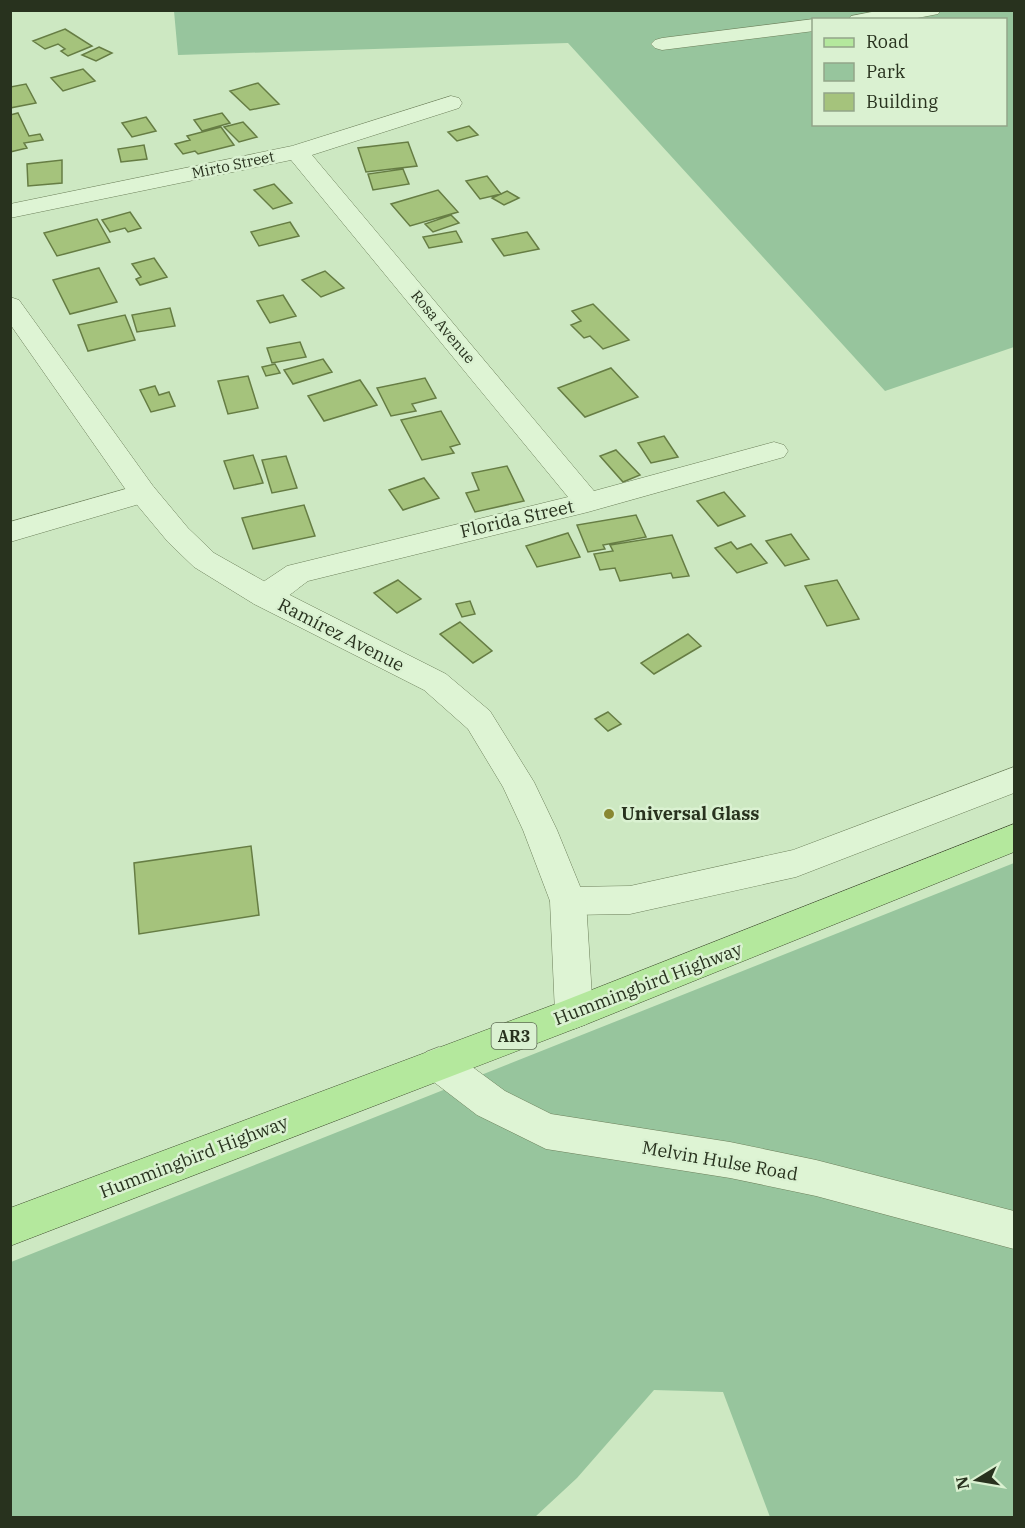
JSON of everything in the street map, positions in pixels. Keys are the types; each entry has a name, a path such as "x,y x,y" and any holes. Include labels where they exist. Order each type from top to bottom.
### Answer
{"main road":[{"name":"Hummingbird Highway","path":"10,1227 573,1013 1014,838"}],"street":[{"path":"873,18 931,10"},
{"path":"662,44 812,25"},
{"name":"Mirto Street","path":"10,211 297,152 451,103"},
{"name":"Rosa Avenue","path":"297,152 588,502"},
{"name":"Ramírez Avenue","path":"10,305 143,493 178,535 204,560 265,596 435,682 479,720 517,782 540,830 568,901 573,1013"},
{"name":"Florida Street","path":"265,596 298,573 588,502 774,452"},
{"path":"10,532 143,493"},
{"path":"568,901 630,900 796,863 1014,780"},
{"name":"Melvin Hulse Road","path":"439,1064 491,1103 546,1131 741,1162 816,1178 1014,1230"}],"green space":[{"path":"174,11 1014,11 1014,347 885,391 568,43 178,55"},
{"path":"1014,863 1014,1517 770,1517 723,1392 654,1390 577,1478 535,1517 11,1518 11,1262"}],"building":[{"path":"65,29 92,46 68,56 61,51 65,49 58,44 45,49 33,41"},
{"path":"99,47 112,53 96,61 82,55"},
{"path":"83,69 95,81 63,91 51,78"},
{"path":"258,83 279,104 250,110 230,91"},
{"path":"26,84 36,103 10,108 10,87"},
{"path":"18,113 29,136 40,134 43,140 24,143 27,148 10,152 10,115"},
{"path":"222,113 230,123 202,131 194,120"},
{"path":"146,117 156,131 132,137 122,123"},
{"path":"243,122 257,137 239,142 224,127"},
{"path":"469,126 478,135 457,141 448,132"},
{"path":"221,127 234,145 198,154 195,151 183,154 175,144 190,140 187,136"},
{"path":"408,142 417,166 366,172 358,148"},
{"path":"144,145 147,159 121,162 118,149"},
{"path":"62,160 62,183 28,186 27,164"},
{"path":"403,169 409,184 373,190 368,174"},
{"path":"487,176 501,194 480,199 466,181"},
{"path":"274,184 292,203 273,209 254,190"},
{"path":"438,190 458,212 410,226 391,204"},
{"path":"507,191 519,198 504,205 492,198"},
{"path":"130,212 141,228 128,232 125,228 110,232 102,220"},
{"path":"451,215 459,223 433,232 425,224"},
{"path":"97,219 110,242 57,256 44,233"},
{"path":"290,222 299,236 259,246 251,232"},
{"path":"456,231 462,242 429,248 423,237"},
{"path":"527,232 539,249 504,256 492,239"},
{"path":"154,258 167,277 140,285 136,279 141,277 132,264"},
{"path":"99,268 117,302 70,314 53,280"},
{"path":"325,271 344,288 321,297 302,280"},
{"path":"283,295 296,316 270,323 257,301"},
{"path":"593,304 629,340 603,349 590,336 584,338 571,325 581,321 572,311"},
{"path":"170,308 175,326 137,332 132,315"},
{"path":"125,315 135,340 88,351 78,325"},
{"path":"300,342 306,357 272,363 267,348"},
{"path":"323,359 332,372 293,384 284,370"},
{"path":"275,364 280,373 266,376 262,367"},
{"path":"611,368 638,397 585,417 558,388"},
{"path":"248,376 258,408 228,414 218,381"},
{"path":"425,378 436,398 412,404 416,411 391,416 377,388"},
{"path":"360,380 377,405 324,421 308,396"},
{"path":"155,386 159,395 169,392 175,406 151,412 140,390"},
{"path":"441,411 460,444 450,447 454,453 422,460 401,420"},
{"path":"664,436 678,457 651,463 638,443"},
{"path":"616,450 640,475 623,482 600,456"},
{"path":"253,455 263,483 234,489 224,461"},
{"path":"286,456 297,488 272,493 262,460"},
{"path":"507,466 524,501 475,512 466,493 479,490 472,473"},
{"path":"424,478 439,498 403,510 389,490"},
{"path":"724,492 745,516 718,526 697,501"},
{"path":"304,505 315,536 253,549 242,518"},
{"path":"636,515 646,537 603,545 605,549 588,552 577,525"},
{"path":"568,533 580,557 537,567 526,546"},
{"path":"791,534 809,559 785,566 766,541"},
{"path":"672,535 689,576 673,578 671,573 620,581 615,568 600,570 594,554 613,551 610,545"},
{"path":"731,542 737,549 751,544 767,563 737,573 715,548"},
{"path":"398,580 421,599 397,613 374,593"},
{"path":"837,580 859,619 827,626 805,586"},
{"path":"470,601 475,614 462,617 456,604"},
{"path":"460,622 492,651 473,663 440,634"},
{"path":"688,634 701,646 654,674 641,663"},
{"path":"608,712 621,724 608,731 595,719"},
{"path":"251,846 259,915 139,934 134,863"}],"place":[{"name":"Universal Glass","path":"609,814"}]}
